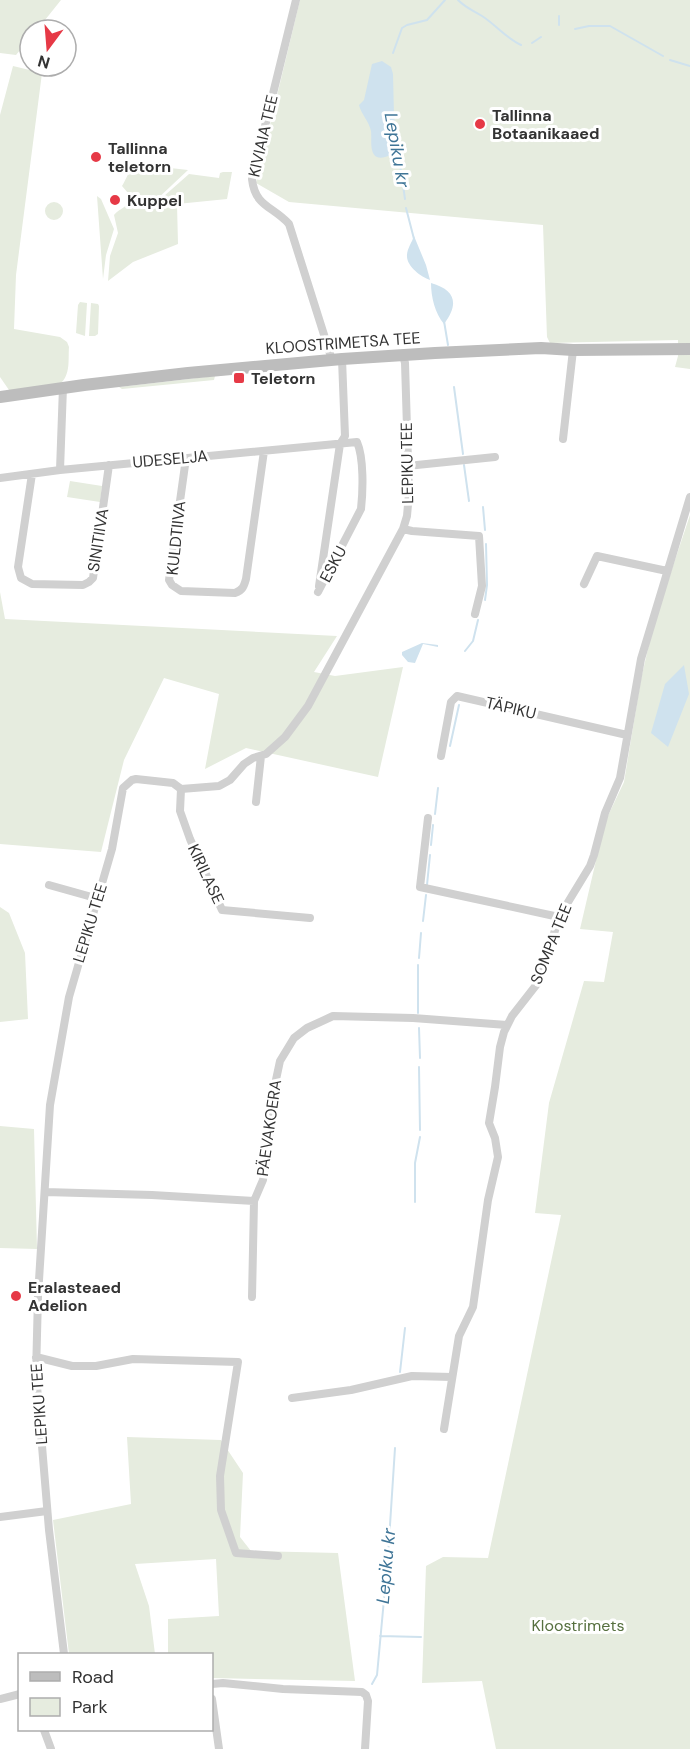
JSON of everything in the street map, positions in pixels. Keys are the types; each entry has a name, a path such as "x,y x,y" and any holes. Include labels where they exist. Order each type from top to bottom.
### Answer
{"main road":[{"name":"KLOOSTRIMETSA TEE","path":"0,397 63,387 337,359 549,348 573,350 690,349"}],"street":[{"name":"KIVIAIA TEE","path":"296,0 252,179 253,189 257,198 289,224 337,359"},
{"path":"563,439 573,350"},
{"name":"LEPIKU TEE","path":"64,1653 47,1511 36,1357 50,1105 74,977 112,849 123,788 136,779 173,783 181,789 219,786 230,780 244,764 266,754 285,737 308,706 403,529 408,507 403,355"},
{"name":"ESKU","path":"337,359 345,436 340,444 318,592 361,509 360,450 357,442 340,444"},
{"path":"60,470 63,387"},
{"name":"UDESELJA","path":"0,478 109,465 340,444"},
{"name":"KULDTIIVA","path":"186,458 170,580 172,585 181,591 235,593 244,586 246,579 264,451"},
{"path":"407,466 495,457"},
{"name":"SINITIIVA","path":"32,474 18,567 21,578 32,584 83,585 93,578 109,465"},
{"name":"SOMPA TEE","path":"444,1429 459,1336 473,1307 488,1200 498,1157 495,1138 489,1123 500,1047 512,1016 537,984 559,917 590,866 594,855 605,813 620,778 641,659 690,497"},
{"path":"403,529 479,536 482,586 475,614"},
{"path":"584,584 597,556 667,571"},
{"name":"TÄPIKU","path":"441,756 453,698 457,696 627,735"},
{"path":"256,802 261,756"},
{"name":"KIRILASE","path":"181,789 180,811 222,910 310,918"},
{"path":"428,818 420,887 559,917"},
{"path":"49,885 99,899"},
{"name":"PÄEVAKOERA","path":"252,1296 254,1201 263,1180 271,1126 268,1117 280,1060 294,1038 307,1028 333,1016 413,1018 507,1025"},
{"path":"45,1192 152,1194 254,1201"},
{"path":"36,1357 72,1366 96,1366 133,1359 238,1362 220,1476 221,1510 236,1553 278,1556"},
{"path":"292,1398 351,1390 412,1377 452,1377"},
{"path":"0,1517 47,1511"},
{"path":"213,1684 362,1692 368,1701 365,1749"},
{"path":"0,1699 18,1694"},
{"path":"213,1706 219,1749"},
{"path":"44,1731 51,1749"}],"green space":[{"path":"0,0 61,0 47,18 18,18 18,53 16,55 0,53"},
{"name":"Tallinna Botaanikaaed","path":"300,0 690,0 690,369 675,367 678,340 550,343 547,337 543,225 289,202 256,183"},
{"path":"13,66 18,67 18,78 41,78 16,275 14,329 60,337 67,342 69,362 66,376 60,384 9,390 0,377 0,115"},
{"path":"135,164 188,170 154,202 155,204 189,174 219,178 220,173 232,172 227,199 177,204 178,244 133,262 108,281 110,256 118,233 114,215 128,202 128,193 122,186"},
{"path":"97,196 101,199 114,229 106,255 103,279"},
{"path":"54,202 60,205 63,211 60,217 54,220 48,217 45,211 48,205"},
{"path":"80,302 87,303 85,336 76,333"},
{"path":"91,303 99,306 98,334 95,336 89,336"},
{"path":"215,376 214,380 122,389 119,387"},
{"path":"70,481 102,486 100,502 67,497"},
{"name":"Kloostrimets","path":"690,515 690,1749 496,1749 482,1681 422,1683 426,1566 443,1557 488,1558 561,1215 535,1213 549,1103 584,981 604,982 613,932 580,929 605,822 624,782 641,679 654,623"},
{"path":"0,592 5,619 337,636 314,672 335,676 403,667 378,777 246,748 205,769 219,694 164,678 124,760 101,852 0,844"},
{"path":"0,907 9,913 25,953 28,1019 0,1022"},
{"path":"0,1126 34,1129 37,1249 0,1248"},
{"path":"127,1437 221,1440 243,1473 240,1537 251,1551 338,1553 355,1681 213,1678 213,1653 168,1653 168,1619 219,1616 216,1559 135,1564 149,1606 155,1653 69,1653 53,1520 131,1504"}],"water":[{"path":"382,61 391,67 393,74 394,116 399,152 379,158 374,155 370,127 359,105 364,100 372,64"},
{"path":"414,236 430,280 415,270 407,259"},
{"path":"431,283 446,290 452,299 452,310 444,324 434,305"},
{"path":"422,643 438,645 438,647 423,644 415,663 408,662 402,652"},
{"path":"684,665 689,694 668,747 651,733 665,684"}],"waterway":[{"name":"Lepiku kr","path":"393,53 402,28 427,20 445,0"},
{"name":"Lepiku kr","path":"458,0 521,45"},
{"path":"559,16 559,25"},
{"name":"Lepiku kr","path":"575,29 610,26 663,56"},
{"name":"Lepiku kr","path":"532,43 541,37"},
{"name":"Lepiku kr","path":"670,60 690,66"},
{"name":"Lepiku kr","path":"398,151 405,199"},
{"name":"Lepiku kr","path":"406,208 414,239"},
{"name":"Lepiku kr","path":"444,321 448,345"},
{"name":"Lepiku kr","path":"454,387 463,454"},
{"name":"Lepiku kr","path":"464,465 469,501"},
{"name":"Lepiku kr","path":"483,507 485,530"},
{"name":"Lepiku kr","path":"485,600 486,544"},
{"name":"Lepiku kr","path":"465,651 473,641 478,620"},
{"name":"Lepiku kr","path":"450,746 459,705"},
{"name":"Lepiku kr","path":"435,814 438,788"},
{"name":"Lepiku kr","path":"431,845 433,825"},
{"name":"Lepiku kr","path":"427,885 430,855"},
{"name":"Lepiku kr","path":"423,921 426,895"},
{"name":"Lepiku kr","path":"419,958 421,933"},
{"name":"Lepiku kr","path":"418,965 418,1013"},
{"name":"Lepiku kr","path":"419,1028 420,1058"},
{"name":"Lepiku kr","path":"419,1067 420,1130"},
{"name":"Lepiku kr","path":"415,1202 415,1163 420,1137"},
{"name":"Lepiku kr","path":"400,1372 405,1328"},
{"name":"Lepiku kr","path":"372,1684 377,1675 395,1448"},
{"path":"380,1636 421,1637"}],"place":[{"name":"Tallinna Botaanikaaed","path":"480,124"},
{"name":"Tallinna teletorn","path":"96,157"},
{"name":"Kuppel","path":"115,200"},
{"name":"Teletorn","path":"239,378"},
{"name":"Eralasteaed Adelion","path":"16,1296"}]}
